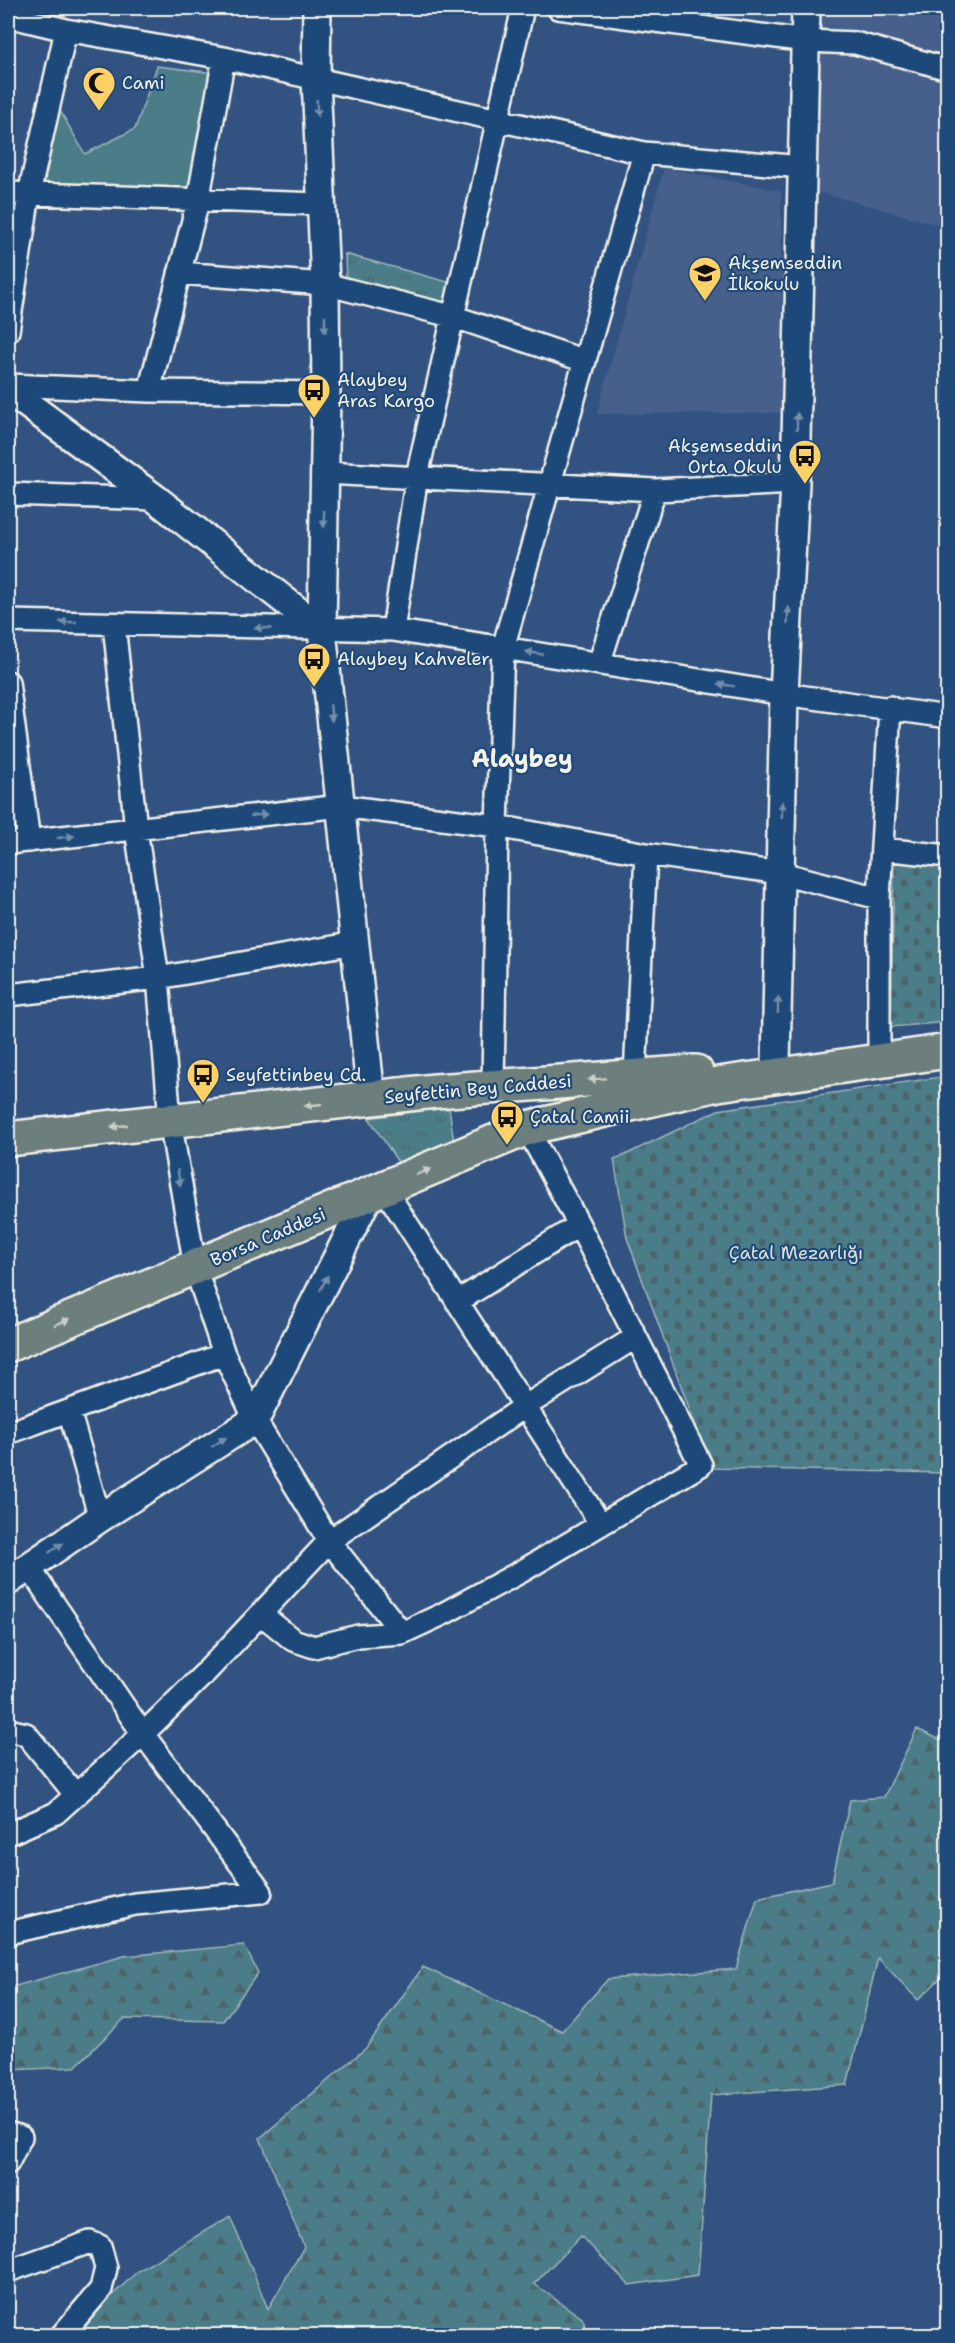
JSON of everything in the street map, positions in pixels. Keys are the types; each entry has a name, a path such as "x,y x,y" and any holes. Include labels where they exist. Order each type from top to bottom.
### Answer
{"main road":[{"name":"Seyfettin Bey Caddesi","path":"8,1139 371,1098 505,1086 639,1089 718,1084 776,1069 879,1049 948,1040"},
{"name":"Seyfettin Bey Caddesi","path":"776,1069 948,1051"},
{"path":"505,1086 530,1095 532,1111 527,1128"},
{"name":"Seyfettin Bey Caddesi","path":"527,1128 639,1089"},
{"name":"Borsa Caddesi","path":"8,1345 527,1128"}],"street":[{"path":"316,8 316,78 325,284 326,393 322,630 371,1098"},
{"path":"393,630 417,476 455,317 523,8"},
{"path":"571,8 806,41 855,43 948,69"},
{"path":"776,1069 784,694 795,483 806,8"},
{"path":"8,16 66,30 224,58 644,153 802,167"},
{"path":"8,331 29,194 66,30"},
{"path":"149,391 198,201 224,58"},
{"path":"505,1086 497,826 503,648 644,153"},
{"path":"8,193 321,204"},
{"path":"179,273 325,284 455,317 585,361"},
{"path":"8,385 149,391 326,393"},
{"path":"8,390 156,499 322,630"},
{"path":"325,473 655,490 795,483"},
{"path":"599,664 655,490"},
{"path":"8,495 156,499"},
{"path":"8,621 393,630 784,694 890,707 948,717"},
{"path":"114,624 136,829 158,978 170,1120 195,1267 224,1354 255,1420 329,1541 402,1633"},
{"path":"8,682 28,841"},
{"path":"879,1049 879,898 890,707"},
{"path":"8,843 341,806 497,826 646,854 781,873 879,898"},
{"path":"882,849 948,856"},
{"path":"639,1089 646,854"},
{"path":"8,995 158,978 355,944"},
{"path":"261,1614 293,1640 314,1647 358,1636 402,1633 443,1614 524,1570 701,1465 527,1128"},
{"path":"8,1933 135,1904 261,1892 143,1734 18,1574 100,1518 255,1420 376,1191 457,1302 600,1523"},
{"path":"457,1302 579,1225"},
{"path":"8,1834 56,1813 143,1734 206,1672 329,1541 524,1407 636,1337"},
{"path":"8,1433 224,1354"},
{"path":"69,1411 100,1518"},
{"path":"8,1730 26,1734 75,1794"},
{"path":"8,2133 21,2137 8,2163"},
{"path":"8,2271 90,2242 100,2246 106,2268 101,2289 61,2336"}],"shaded area":[{"path":"819,8 947,8 947,227 814,191"},
{"name":"Akşemseddin İlkokulu","path":"664,168 781,191 783,413 597,414"}],"green space":[{"path":"157,66 214,73 187,191 41,182 58,107 85,154 135,129"},
{"path":"345,254 459,285 451,310 346,282"},
{"path":"894,859 947,865 947,1022 891,1027"},
{"name":"Çatal Mezarlığı","path":"947,1076 947,1473 711,1468 627,1238 614,1159 718,1110"},
{"path":"449,1107 454,1143 400,1165 369,1118"},
{"path":"917,1729 947,1743 947,1972 918,2000 878,1958 847,2085 711,2095 698,2275 629,2285 581,2236 534,2284 582,2318 589,2335 69,2336 138,2271 230,2216 268,2309 304,2247 260,2138 366,2048 423,1967 562,2031 608,1979 736,1969 757,1898 832,1882 850,1800 884,1797"},
{"path":"244,1945 258,1973 223,2021 124,2019 75,2067 8,2070 8,1988 124,1956"}],"place":[{"name":"Cami","path":"99,112"},
{"name":"Akşemseddin İlkokulu","path":"705,302"},
{"name":"Alaybey Aras Kargo","path":"314,419"},
{"name":"Akşemseddin Orta Okulu","path":"805,485"},
{"name":"Alaybey Kahveler","path":"314,688"},
{"name":"Seyfettinbey Cd.","path":"203,1104"},
{"name":"Çatal Camii","path":"507,1146"}],"district":[{"name":"Alaybey","path":"522,759"}]}
